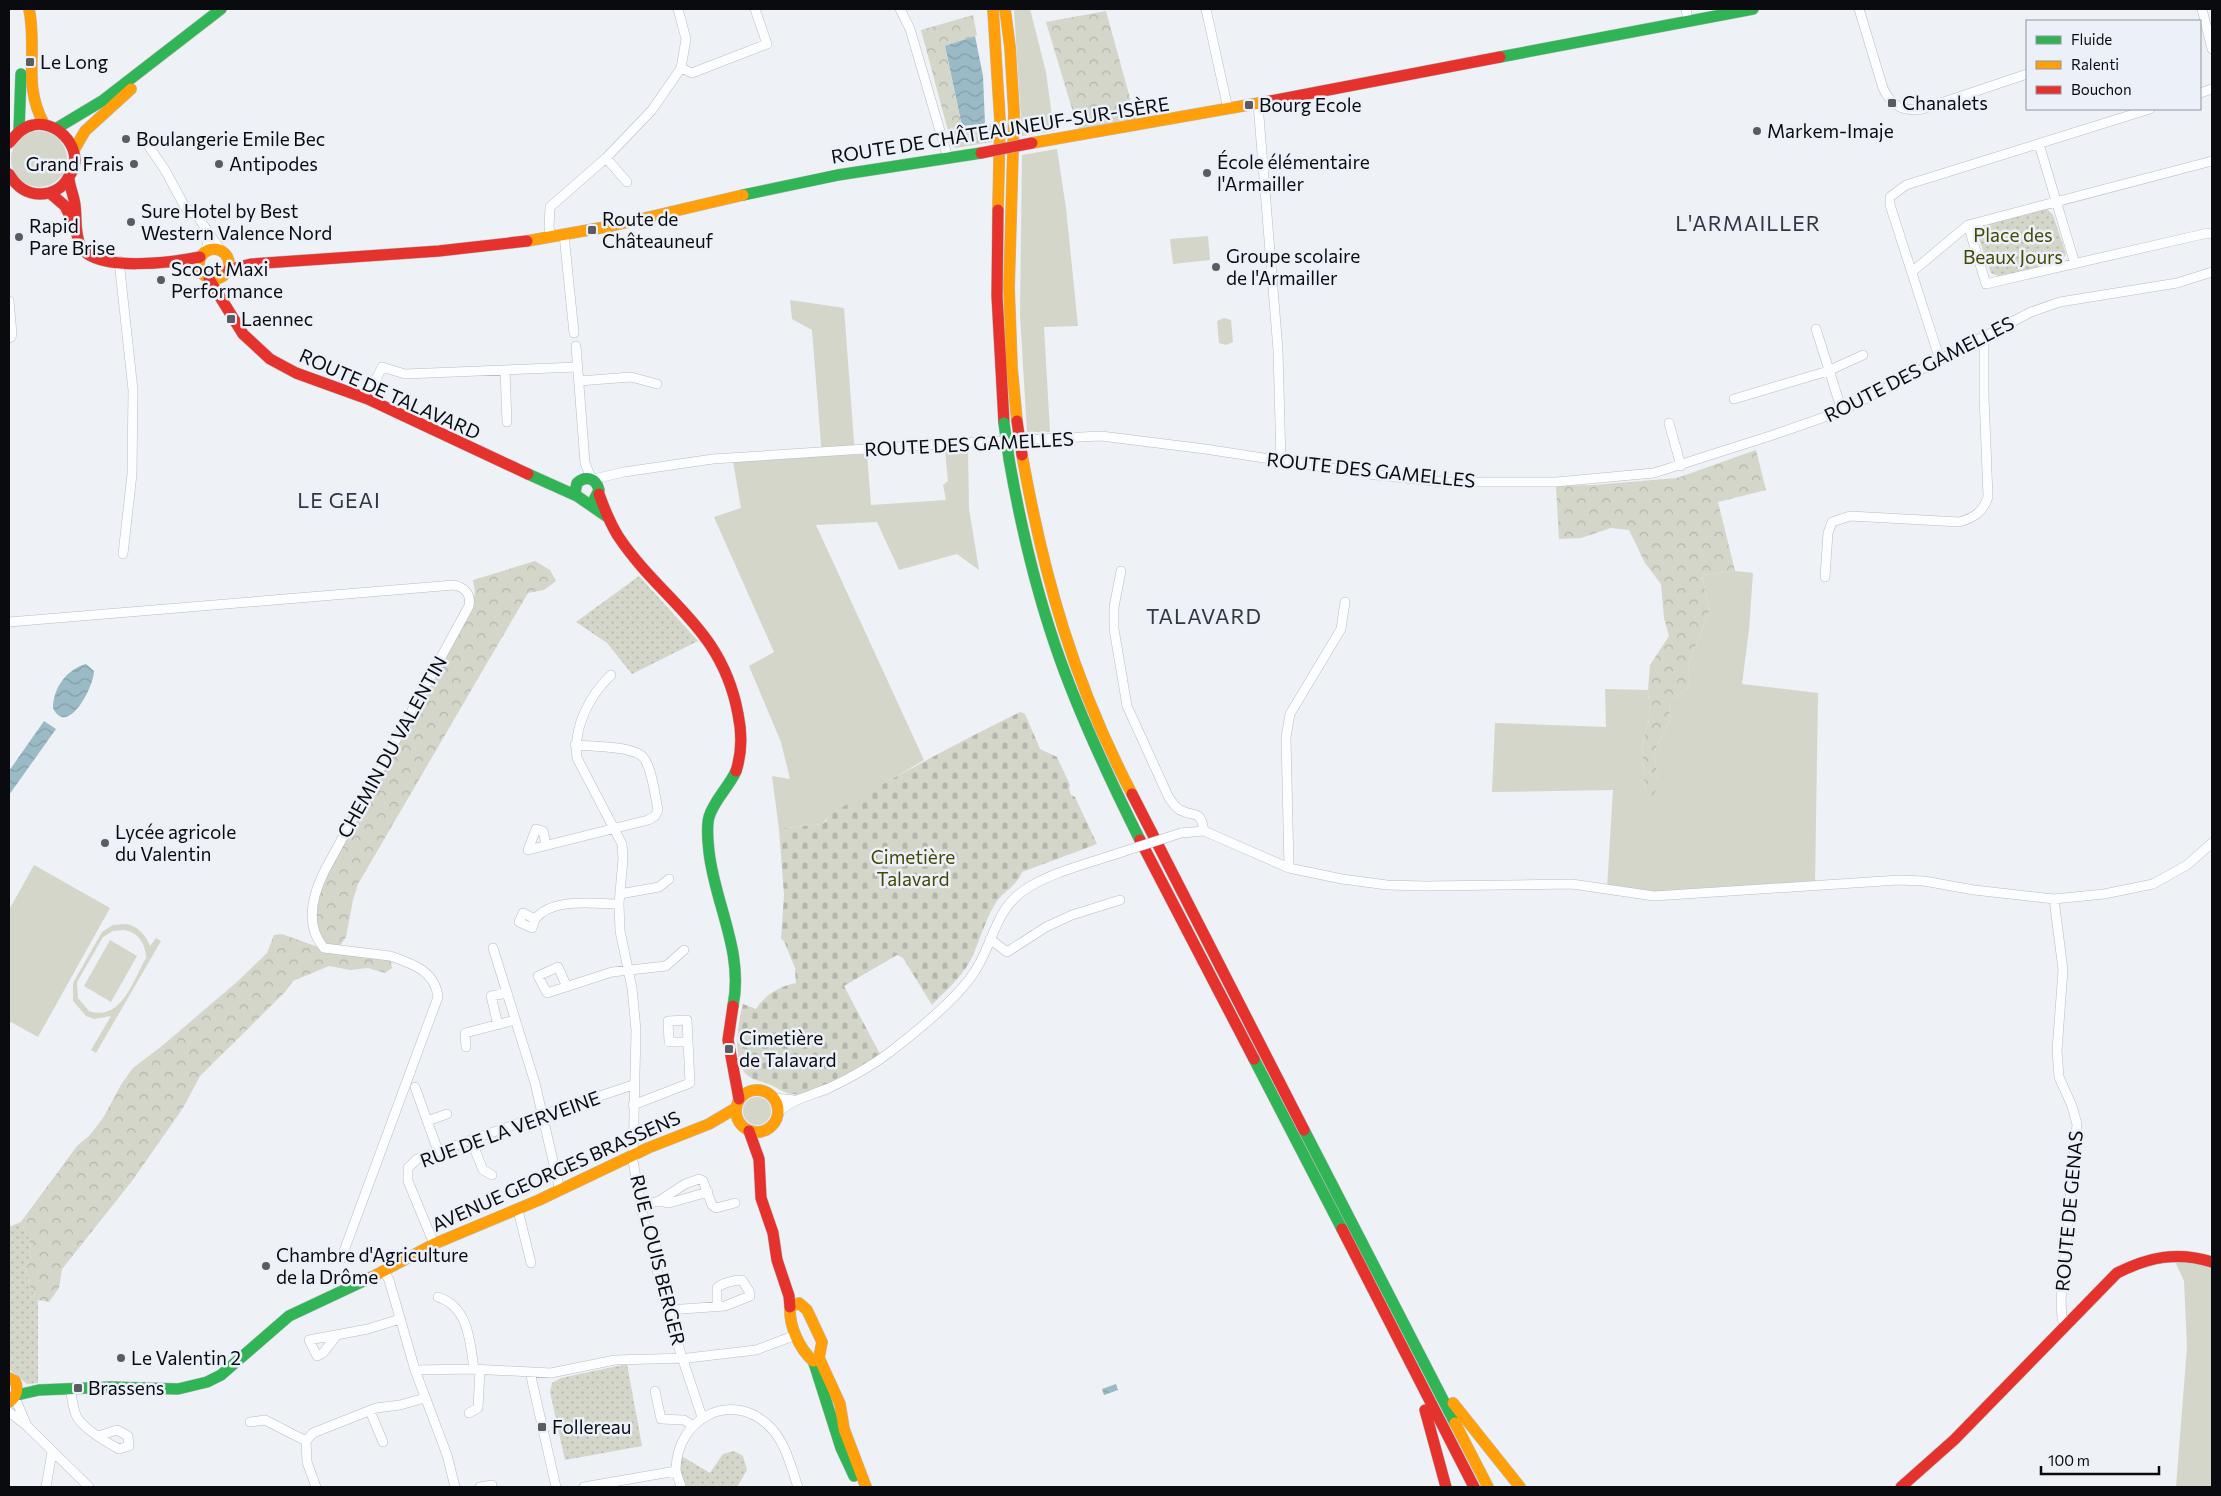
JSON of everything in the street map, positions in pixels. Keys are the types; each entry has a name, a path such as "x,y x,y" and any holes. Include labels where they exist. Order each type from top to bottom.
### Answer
{"main road":[{"path":"74,150 90,126 221,9"},
{"path":"993,9 1000,121 997,296 1004,423 1017,505 1041,603 1061,662 1088,731 1195,944 1474,1487"},
{"path":"1005,9 1010,47 1014,113 1009,288 1012,368 1022,455 1052,597 1072,657 1099,725 1123,776 1488,1487"},
{"name":"ROUTE DE CHÂTEAUNEUF-SUR-ISÈRE","path":"226,273 250,264 480,246 564,235 608,227 790,184 851,172 981,153 1258,104 1687,15 1753,9"},
{"path":"29,11 33,39 29,78 30,92 32,103 44,124"},
{"path":"19,131 22,55 29,11"},
{"path":"57,128 102,101 190,35"},
{"path":"9,143 19,131 30,125 44,124 57,128 70,141 74,150 74,165 69,179 57,190 50,193 32,193 23,190 9,174"},
{"path":"69,179 75,206 79,241 86,254 98,260 172,263 200,270 209,279 214,279 226,273 224,253 203,253 172,263"},
{"path":"9,197 23,190"},
{"path":"50,193 65,206 77,231"},
{"path":"200,270 203,253"},
{"name":"ROUTE DE CHÂTEAUNEUF-SUR-ISÈRE","path":"224,253 250,264"},
{"name":"ROUTE DE TALAVARD","path":"226,273 228,312"},
{"name":"ROUTE DE TALAVARD","path":"209,279 242,333 267,357 299,373 367,399 582,499 606,516"},
{"path":"554,486 586,480"},
{"path":"586,480 599,492 606,516 632,556 706,637 720,661 735,700 740,725 737,769 710,813 707,830 711,876 731,943 736,971 736,995 728,1030 732,1065 738,1104 739,1123 755,1133 767,1130 775,1123 778,1112 774,1098 767,1092 753,1090 738,1076 732,1065"},
{"path":"586,480 575,492 582,499 592,501 599,492"},
{"path":"738,1104 753,1090"},
{"name":"AVENUE GEORGES BRASSENS","path":"13,1392 111,1387 178,1389 207,1382 221,1375 289,1316 384,1271 434,1244 518,1210 633,1155 709,1124 738,1104"},
{"name":"AVENUE GEORGES BRASSENS","path":"709,1124 727,1121 739,1123"},
{"path":"759,1159 767,1130"},
{"path":"749,1131 759,1159 761,1184 781,1233 782,1249 795,1305 789,1318 804,1353 816,1359 840,1404 844,1429 866,1487"},
{"path":"1900,1487 1954,1440 2059,1330 2066,1319 2117,1273 2140,1260 2171,1253 2200,1257 2212,1262"},
{"path":"795,1305 807,1310 822,1342 816,1359 836,1436 859,1487"},
{"path":"1410,1363 1416,1388 1433,1434 1446,1487"},
{"path":"1430,1374 1520,1487"}],"street":[{"path":"550,237 550,207 606,158 652,110 681,68 686,39 678,9"},
{"path":"681,68 692,73 767,44 756,9"},
{"path":"900,9 910,29 948,158"},
{"path":"1206,9 1228,109"},
{"path":"1859,9 1883,88 1887,97 1899,108 1906,110 1923,109 2026,74"},
{"path":"2202,9 2202,23 2212,49"},
{"path":"1258,104 1278,350 1281,461"},
{"path":"1940,360 1913,271 1890,205 1890,197 1906,185 2147,110"},
{"path":"141,135 165,170 185,207 198,218 209,236 224,253"},
{"path":"2039,144 2075,264"},
{"path":"606,158 627,182"},
{"path":"1913,271 1968,225 2212,161"},
{"path":"1968,225 1986,284 2208,233 2212,234"},
{"path":"564,235 574,333"},
{"path":"203,253 209,236"},
{"path":"119,261 133,390 132,474 122,554"},
{"name":"ROUTE DES GAMELLES","path":"586,480 713,459 1101,436 1205,449 1376,475 1444,482 1522,483 1583,481 1654,473 1681,466 1842,411 2031,312 2060,302 2177,283 2212,272"},
{"path":"9,302 12,334 11,338 9,338"},
{"path":"1816,329 1842,411"},
{"path":"1825,577 1828,533 1832,522 1850,516 1959,522 1980,513 1985,506 1988,497 1984,337"},
{"path":"576,346 586,480"},
{"path":"1734,399 1828,371 1863,355"},
{"path":"367,399 382,367 405,374 578,367"},
{"path":"505,370 507,422"},
{"path":"579,381 631,378 658,384"},
{"path":"1669,422 1681,466"},
{"path":"599,492 614,475"},
{"path":"1121,571 1114,607 1114,629 1127,706 1169,798 1180,810 1197,813 1202,820 1204,831"},
{"name":"CHEMIN DU VALENTIN","path":"9,622 454,585 468,592 469,606 316,888 312,920 317,939 324,948 390,956 400,960 428,974 434,980 438,997 341,1259"},
{"path":"1288,868 1286,737 1290,714 1341,629 1345,602"},
{"name":"RUE LOUIS BERGER","path":"611,675 595,691 588,705 577,733 575,745 576,758 586,780 622,844 623,859 619,904 620,931 634,1002 636,1030 633,1085 633,1155 644,1222 656,1243 655,1263 702,1416"},
{"path":"546,844 648,820 655,816 658,810 648,766 643,756 613,748 575,745"},
{"path":"778,1112 794,1100 844,1081 890,1052 938,1011 971,978 997,922 1008,904 1022,891 1038,882 1181,833 1204,831 1288,868 1342,879 1387,885 1572,884 1654,896 1899,880 1924,881 1974,890 2054,899 2104,894 2153,884 2188,865 2212,843"},
{"path":"620,894 659,887 669,879"},
{"name":"ROUTE DE GENAS","path":"2054,899 2063,970 2057,1051 2059,1077 2072,1106 2077,1124 2061,1300 2066,1319"},
{"path":"990,939 1007,952 1046,927 1072,915 1120,900"},
{"path":"535,919 542,910 568,904 619,904"},
{"path":"493,948 516,1020 542,1115 560,1191"},
{"path":"567,987 612,972 666,966 684,950"},
{"path":"498,1025 492,996 507,992"},
{"path":"466,1047 465,1033 516,1020"},
{"path":"633,1105 690,1083 688,1042"},
{"name":"RUE DE LA VERVEINE","path":"434,1244 408,1181 408,1168 417,1159 633,1085"},
{"path":"415,1087 438,1152"},
{"path":"774,1098 794,1100"},
{"path":"427,1121 447,1114"},
{"path":"471,1140 483,1170 492,1175"},
{"path":"641,1206 659,1201 685,1184 699,1179 703,1181 712,1205 716,1208 735,1203"},
{"path":"659,1201 669,1203 708,1192"},
{"path":"518,1210 531,1263"},
{"path":"384,1271 389,1280 415,1370 456,1487"},
{"path":"438,1297 451,1303 463,1319 469,1332 477,1370 478,1408 469,1413"},
{"path":"668,1310 717,1306"},
{"path":"337,1335 368,1329 400,1319"},
{"path":"415,1370 551,1373 615,1360 683,1358 756,1350 796,1335"},
{"path":"530,1372 556,1487"},
{"path":"70,1389 77,1416 98,1436"},
{"path":"655,1391 660,1419 684,1420 692,1425"},
{"path":"13,1392 14,1417 27,1426 89,1487"},
{"path":"316,1487 307,1462 306,1440 313,1433 370,1411 425,1398"},
{"path":"681,1487 676,1471 678,1454 684,1438 692,1425 702,1416 734,1409 748,1412 764,1422 780,1438 798,1487"},
{"path":"370,1411 383,1442"},
{"path":"250,1422 265,1420 306,1440"},
{"path":"46,1487 52,1452"},
{"path":"584,1487 676,1471"},
{"path":"480,1487 492,1485"}],"green space":[{"path":"1014,9 1030,9 1046,72 1054,131 1022,136"},
{"path":"1106,11 1136,120 1078,129 1046,22"},
{"path":"973,15 977,35 945,47 962,127 991,125 992,142 955,148 951,142 921,30"},
{"path":"33,131 45,131 59,139 67,153 65,170 59,179 45,187 33,187 23,182 16,175 11,165 11,153 16,143 23,136"},
{"path":"1057,149 1066,208 1078,326 1044,327 1050,432 1027,432 1020,315 1022,155"},
{"name":"Place des Beaux Jours","path":"2047,209 2053,215 2066,254 2061,262 2001,277 1991,273 1977,233 1982,226"},
{"path":"1208,236 1210,260 1173,264 1170,239"},
{"path":"790,300 844,308 855,455 867,454 871,505 946,500 943,485 948,481 945,450 968,449 969,509 979,570 957,554 899,570 877,522 816,525 924,760 829,816 822,824 779,829 772,776 790,779 781,742 749,666 774,652 714,517 741,508 733,461 822,456 812,330 792,319"},
{"path":"1224,318 1231,320 1233,342 1226,345 1219,343 1217,321"},
{"path":"1756,450 1766,490 1718,502 1735,571 1702,575 1709,611 1688,665 1690,686 1669,702 1670,720 1654,752 1658,780 1654,798 1645,792 1642,745 1650,715 1648,690 1650,665 1669,636 1664,618 1661,584 1645,563 1629,530 1611,528 1581,538 1559,539 1556,486 1594,485 1677,478"},
{"path":"535,561 550,570 556,581 544,590 528,593 358,884 346,937 338,949 390,956 392,968 385,973 368,968 350,970 329,966 293,981 285,992 200,1076 183,1108 132,1181 62,1269 59,1288 49,1302 38,1300 30,1288 26,1270 30,1254 29,1238 21,1222 77,1146 90,1135 103,1118 122,1083 133,1068 162,1046 238,981 267,953 274,935 282,934 318,947 315,927 319,886 473,604 475,592 473,580"},
{"path":"1735,571 1753,573 1749,630 1742,684 1818,693 1815,886 1654,896 1607,889 1613,790 1492,792 1495,723 1606,727 1605,689 1648,690 1650,715 1642,745 1645,792 1658,780 1654,752 1670,720 1669,702 1690,686 1688,665 1709,611 1702,575"},
{"path":"639,576 698,641 632,674 607,643 576,622"},
{"name":"Cimetière Talavard","path":"1020,712 1025,714 1040,749 1057,757 1070,785 1071,795 1075,797 1097,844 1022,872 1017,881 995,904 966,967 932,1005 903,958 897,955 844,986 880,1054 831,1083 799,1094 787,1093 755,1080 746,1074 739,1060 737,1040 743,1004 756,1009 773,992 796,983 795,968 784,941 781,939 784,895 779,829 822,824 829,815 876,788"},
{"path":"34,865 110,908 38,1037 9,1021 9,910"},
{"path":"126,924 138,929 150,946 156,938 161,941 96,1053 91,1050 111,1016 94,1019 86,1016 73,1001 73,983 102,932 113,925","holes":["113,931 129,931 137,936 143,944 146,958 131,988 118,1005 110,1011 100,1013 89,1011 78,998 77,982 103,937"]},
{"path":"110,940 137,956 111,1002 84,986"},
{"path":"757,1097 767,1101 771,1111 767,1121 757,1125 747,1121 743,1111 747,1101"},
{"path":"21,1222 29,1238 30,1254 26,1270 30,1288 38,1300 38,1383 27,1384 9,1369 9,1227"},
{"path":"2171,1253 2212,1262 2212,1487 2176,1487 2187,1347 2184,1281"},
{"path":"627,1364 642,1446 565,1460 550,1392 552,1383 561,1378"},
{"path":"734,1451 743,1456 747,1470 737,1487 681,1487 678,1454 710,1473 723,1454"}],"water":[{"path":"975,36 983,76 985,124 962,126 945,46"},
{"path":"86,664 94,671 90,688 85,698 72,714 65,717 59,716 53,708 55,693 58,687 62,680 73,670"},
{"path":"44,721 56,729 9,795 9,771"},
{"path":"1116,1384 1118,1390 1104,1395 1102,1389"}],"traffic: fast":[{"path":"57,128 102,101 221,9"},
{"path":"1500,57 1753,9"},
{"path":"19,131 21,74"},
{"path":"743,195 838,175 981,153"},
{"path":"1004,423 1009,459"},
{"path":"1009,459 1030,562 1052,637 1088,730 1140,840"},
{"path":"528,474 577,496 606,516"},
{"path":"577,496 575,492 577,483 584,479 590,479 596,483 599,490 594,500"},
{"path":"733,1006 735,966 732,947 712,871 707,830 711,811 736,771"},
{"path":"1254,1059 1342,1229"},
{"path":"1304,1130 1455,1423"},
{"path":"17,1395 39,1390 111,1387 178,1389 207,1382 221,1375 289,1316 372,1277"},
{"path":"814,1363 841,1448 854,1476"}],"traffic: slow":[{"path":"29,9 32,39 32,81 37,109 44,124"},
{"path":"993,9 1000,121 998,210"},
{"path":"1005,9 1010,47 1014,113 1009,288 1012,368 1017,421"},
{"path":"74,150 85,131 131,89"},
{"path":"1032,143 1265,102"},
{"path":"527,241 611,226 743,195"},
{"path":"214,249 225,253 229,264 225,275 214,279 203,275 199,264 203,253 214,249"},
{"path":"1022,455 1040,544 1064,629 1093,712 1132,794"},
{"path":"761,1090 769,1093 775,1099 778,1111 775,1123 769,1129 753,1132 745,1129 739,1123 736,1107 739,1099 745,1093 761,1090"},
{"path":"372,1277 434,1244 539,1200 648,1148 709,1124 736,1108"},
{"path":"819,1358 813,1361 799,1343 791,1322 790,1307 799,1303 807,1310 822,1342 819,1358 840,1404 844,1429 866,1487"},
{"path":"9,1378 15,1381 17,1387 14,1397 9,1402"},
{"path":"1453,1403 1520,1487"},
{"path":"1455,1423 1488,1487"}],"traffic: jam":[{"path":"1265,102 1500,57"},
{"path":"9,143 29,126 42,124 58,130 64,136 70,143 75,159 74,168 66,182 57,190 49,193 35,194 26,191 18,186 9,174"},
{"path":"981,153 1032,143"},
{"path":"69,179 75,205 77,237 81,247 89,255 102,260 137,264 200,257"},
{"path":"50,193 65,206 74,224"},
{"path":"998,210 997,296 1004,423"},
{"path":"228,270 251,264 439,251 527,241"},
{"path":"209,279 243,334 270,359 296,373 368,399 528,474"},
{"path":"1017,421 1022,455"},
{"path":"599,494 618,536 635,559 689,617 719,659 730,684 738,714 741,736 736,771"},
{"path":"1132,794 1304,1130"},
{"path":"1140,840 1254,1059"},
{"path":"733,1006 728,1040 739,1099"},
{"path":"749,1131 759,1159 761,1198 773,1233 777,1260 789,1296 790,1307"},
{"path":"1342,1229 1474,1487"},
{"path":"1901,1487 1954,1440 2117,1273 2140,1263 2163,1257 2187,1257 2212,1262"},
{"path":"1425,1410 1446,1487"}],"place":[{"name":"Le Long","path":"30,62"},
{"name":"Chanalets","path":"1892,103"},
{"name":"Bourg Ecole","path":"1249,105"},
{"name":"Markem-Imaje","path":"1757,131"},
{"name":"Boulangerie Emile Bec","path":"126,139"},
{"name":"Grand Frais","path":"134,164"},
{"name":"Antipodes","path":"219,164"},
{"name":"École élémentaire l'Armailler","path":"1207,173"},
{"name":"Sure Hotel by Best Western Valence Nord","path":"131,222"},
{"name":"Route de Châteauneuf","path":"592,230"},
{"name":"Rapid Pare Brise","path":"19,237"},
{"name":"Groupe scolaire de l'Armailler","path":"1216,267"},
{"name":"Scoot Maxi Performance","path":"161,280"},
{"name":"Laennec","path":"231,319"},
{"name":"Lycée agricole du Valentin","path":"105,843"},
{"name":"Cimetière de Talavard","path":"729,1049"},
{"name":"Chambre d'Agriculture de la Drôme","path":"266,1266"},
{"name":"Le Valentin 2","path":"121,1358"},
{"name":"Brassens","path":"78,1388"},
{"name":"Follereau","path":"542,1427"}],"district":[{"name":"L'ARMAILLER","path":"1748,224"},
{"name":"LE GEAI","path":"339,501"},
{"name":"TALAVARD","path":"1204,617"}]}
